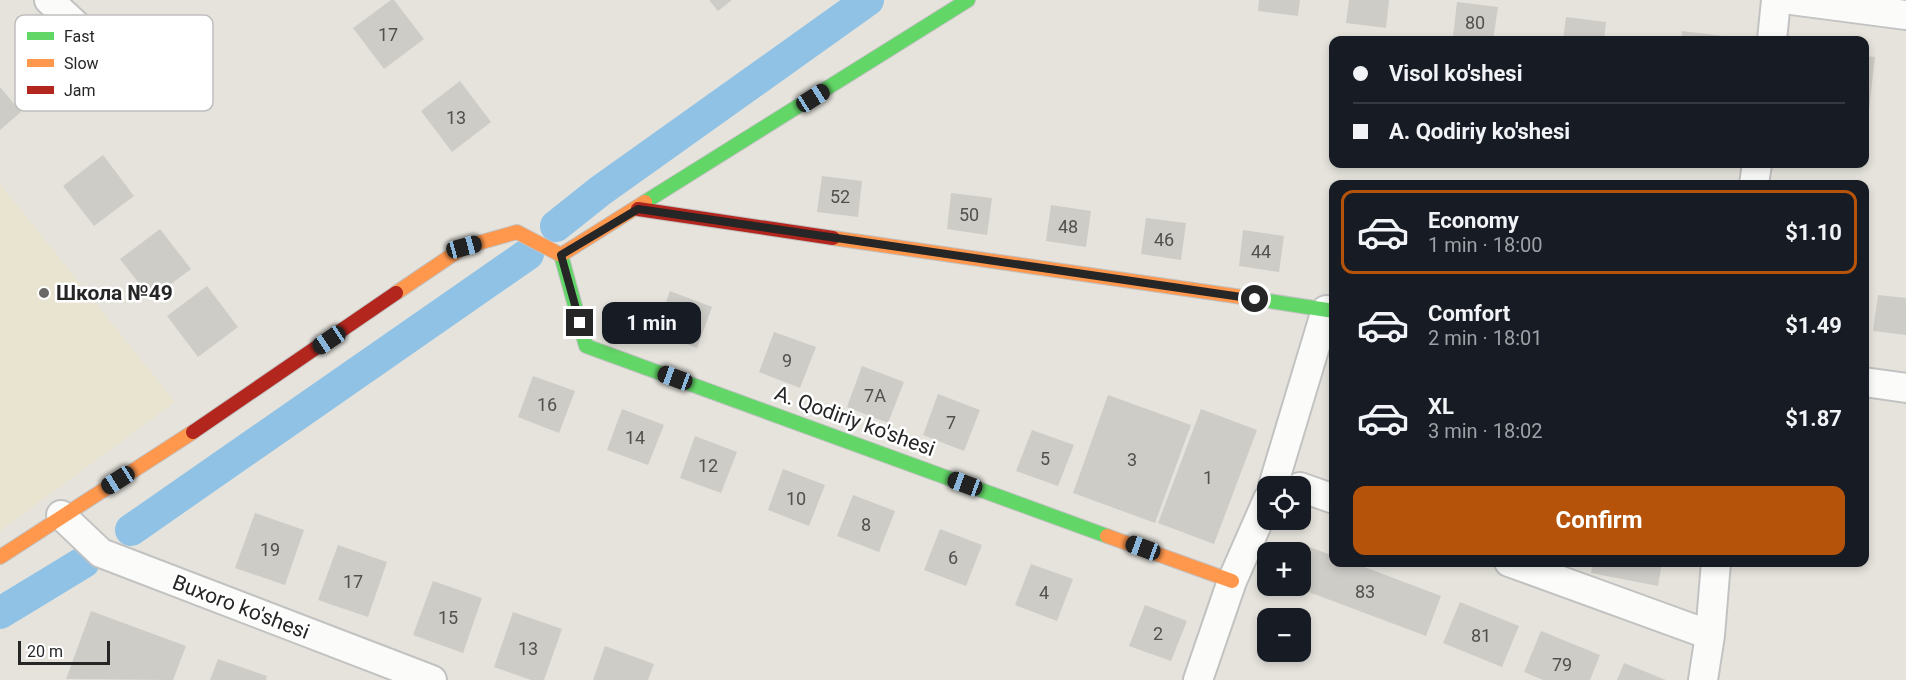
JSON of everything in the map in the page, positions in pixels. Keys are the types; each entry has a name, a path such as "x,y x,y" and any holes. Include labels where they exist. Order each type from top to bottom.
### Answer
{"street":[{"path":"49,0 65,15"},
{"path":"0,557 61,515 212,420 464,247 517,232 561,255 638,209 968,0"},
{"path":"1772,36 1776,0"},
{"path":"1791,0 1906,15"},
{"path":"638,209 1329,310"},
{"name":"A. Qodiriy ko'shesi","path":"561,255 586,346 1232,581"},
{"path":"1286,476 1329,314"},
{"path":"1869,383 1906,388"},
{"path":"1311,494 1329,498"},
{"name":"Buxoro ko'shesi","path":"61,515 101,553 432,680"},
{"path":"1198,680 1232,581 1260,530"},
{"path":"1523,567 1710,635"},
{"path":"1703,680 1710,635 1716,567"}],"shaded area":[{"name":"Школа №49","path":"0,184 175,402 0,531"}],"building":[{"path":"394,0 424,39 384,69 353,28"},
{"path":"709,0 732,0 718,11"},
{"path":"1259,0 1300,0 1298,16 1258,11"},
{"path":"1349,0 1389,0 1386,28 1346,23"},
{"path":"1457,2 1498,7 1494,36 1453,36"},
{"path":"1566,17 1606,22 1604,36 1564,36"},
{"path":"1682,31 1723,36 1681,36"},
{"path":"1869,56 1875,57 1869,110"},
{"path":"460,81 491,122 452,152 421,111"},
{"path":"0,87 15,105 15,111 21,112 0,130"},
{"path":"103,155 134,196 94,226 63,186"},
{"path":"822,176 862,181 858,217 817,212"},
{"path":"951,193 992,198 987,235 947,229"},
{"path":"1051,205 1091,211 1086,247 1046,241"},
{"path":"1146,218 1186,223 1181,260 1141,254"},
{"path":"160,229 191,269 151,299 120,259"},
{"path":"1243,230 1284,236 1279,272 1239,266"},
{"path":"207,286 238,327 198,357 167,316"},
{"path":"670,291 712,307 697,348 655,332"},
{"path":"1878,295 1906,298 1906,335 1873,331"},
{"path":"774,332 816,347 800,388 759,372"},
{"path":"862,366 904,382 888,423 847,407"},
{"path":"533,376 575,391 559,433 518,417"},
{"path":"938,394 980,410 964,451 923,435"},
{"path":"1108,395 1191,425 1155,523 1073,493"},
{"path":"622,409 664,425 648,465 607,450"},
{"path":"1201,409 1257,430 1214,544 1158,523"},
{"path":"1032,430 1074,445 1058,486 1016,471"},
{"path":"695,436 737,452 721,493 680,478"},
{"path":"783,469 825,485 809,526 768,510"},
{"path":"853,495 895,511 879,552 837,536"},
{"path":"255,513 304,530 285,585 235,568"},
{"path":"940,529 982,545 966,586 924,570"},
{"path":"338,545 387,562 368,617 318,600"},
{"path":"1311,548 1329,554 1329,567 1364,567 1441,596 1426,636 1311,593"},
{"path":"1031,564 1073,579 1057,621 1015,605"},
{"path":"1592,567 1661,567 1658,586 1591,573"},
{"path":"433,581 482,598 463,653 413,635"},
{"path":"1460,602 1519,626 1502,667 1443,643"},
{"path":"1145,605 1187,621 1171,661 1129,646"},
{"path":"91,611 186,646 173,680 66,679"},
{"path":"513,612 562,629 544,680 531,680 494,667"},
{"path":"1541,631 1600,655 1590,680 1543,680 1524,672"},
{"path":"605,646 654,664 648,680 593,680"},
{"path":"218,659 267,676 266,680 210,680"},
{"path":"1624,663 1666,680 1617,680"}],"waterway":[{"path":"556,226 600,191 868,0"},
{"path":"131,530 528,254"},
{"path":"0,613 84,562"}],"traffic: fast":[{"path":"645,202 968,0"},
{"path":"561,255 586,346 1107,536"},
{"path":"1249,298 1329,310"}],"traffic: slow":[{"path":"396,293 464,247 517,232 561,255 645,202"},
{"path":"833,238 1249,298"},
{"path":"0,557 193,432"},
{"path":"1107,536 1232,581"}],"traffic: jam":[{"path":"638,209 833,238"},
{"path":"193,432 396,293"}],"place":[{"name":"Школа №49","path":"44,293"}],"route":[{"path":"580,323 561,255 638,209 1255,299"}]}
